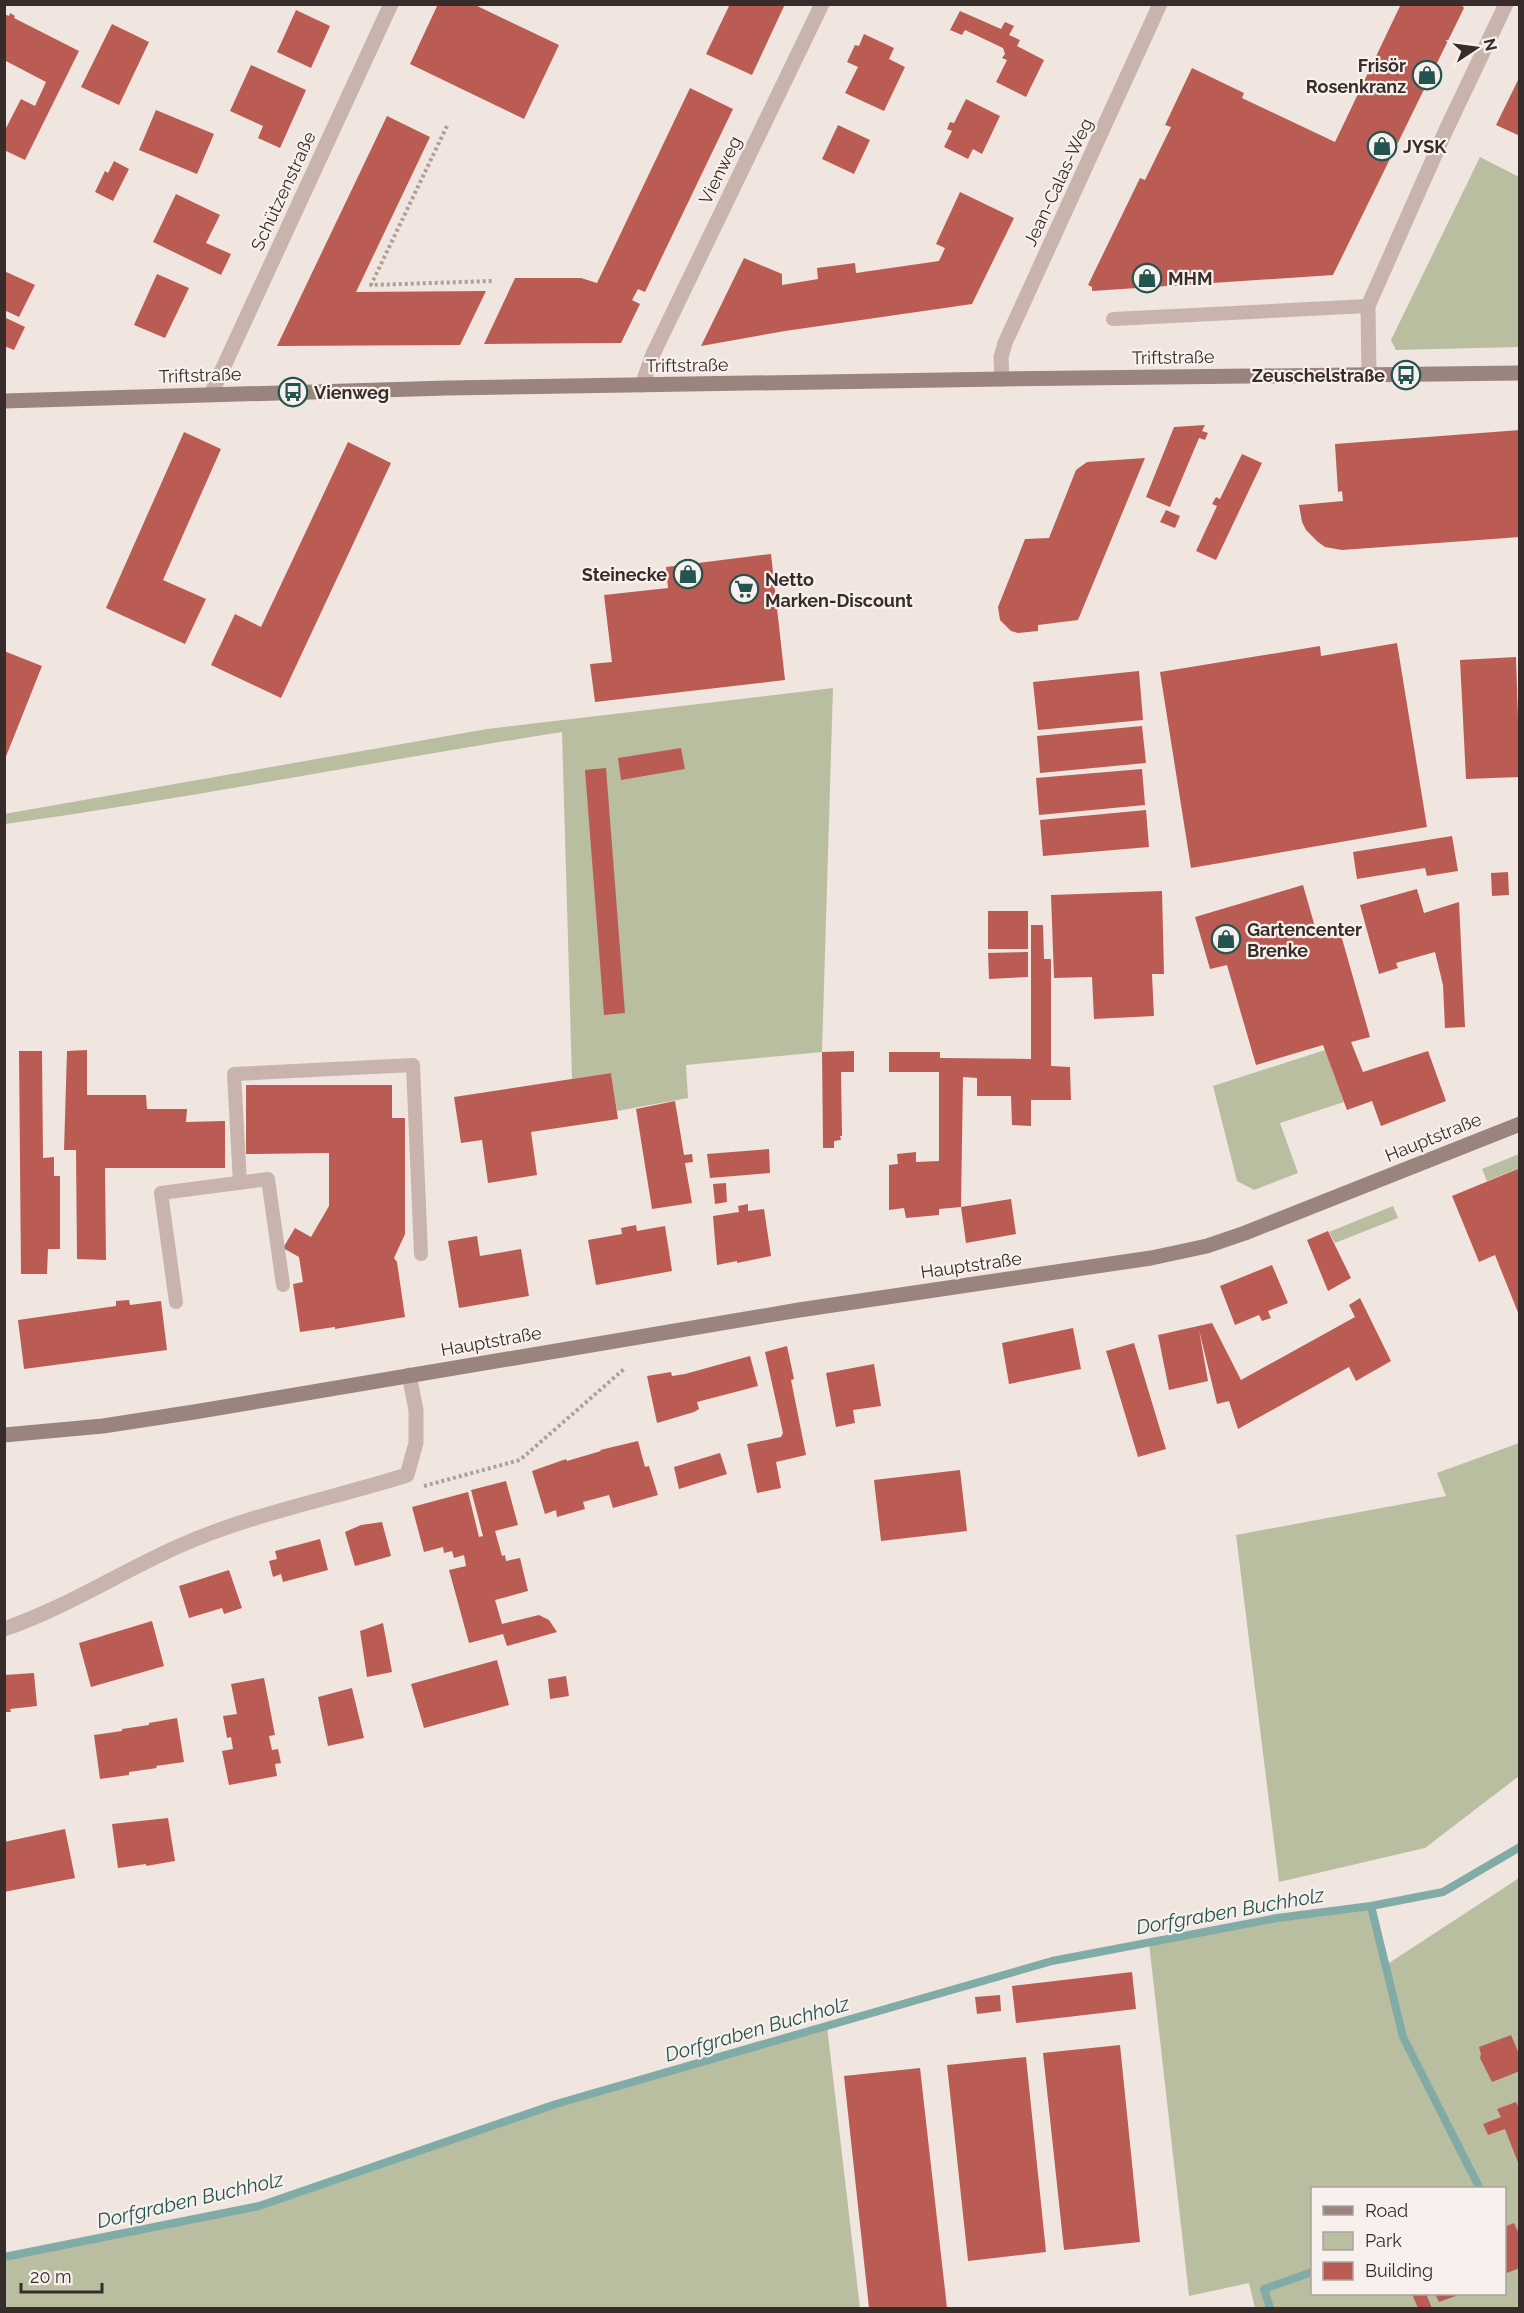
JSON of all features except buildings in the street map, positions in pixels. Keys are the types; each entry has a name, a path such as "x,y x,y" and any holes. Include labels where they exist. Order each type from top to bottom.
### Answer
{"main road":[{"name":"Triftstraße","path":"4,401 211,394 642,385 1520,373"},
{"name":"Hauptstraße","path":"4,1435 103,1426 194,1413 800,1310 1151,1258 1207,1246 1326,1202 1520,1124"}],"street":[{"name":"Schützenstraße","path":"211,394 391,4"},
{"name":"Vienweg","path":"642,385 653,354 822,4"},
{"name":"Jean-Calas-Weg","path":"1002,379 1001,357 1005,343 1160,4"},
{"path":"1369,376 1368,306 1446,130 1506,4"},
{"path":"4,1629 44,1613 178,1547 218,1531 407,1475 416,1443 416,1410 410,1375"}],"lane":[{"path":"1113,319 1368,306"},
{"path":"240,1183 234,1074 413,1065 421,1254"},
{"path":"176,1302 161,1193 268,1179 283,1285"}],"path":[{"path":"447,126 370,285 492,281"},
{"path":"420,1488 520,1460 624,1369"}],"green space":[{"path":"1480,157 1519,177 1519,347 1396,350 1391,340"},
{"path":"833,688 822,1052 686,1065 688,1098 617,1111 611,1073 572,1079 562,732 144,803 5,824 4,814 487,729"},
{"path":"1325,1050 1344,1102 1280,1123 1298,1173 1254,1190 1237,1181 1213,1086"},
{"path":"1519,1154 1519,1168 1487,1181 1482,1169"},
{"path":"1393,1206 1398,1218 1335,1243 1329,1232"},
{"path":"1519,1443 1519,1776 1425,1848 1279,1882 1236,1535 1446,1496 1437,1473"},
{"path":"1519,1878 1519,2308 1255,2308 1249,2283 1189,2296 1149,1943 1277,1918 1371,1906 1386,1965"},
{"path":"827,2026 860,2308 5,2308 5,2255 278,2199 556,2104"}],"waterway":[{"name":"Dorfgraben Buchholz","path":"4,2257 259,2206 556,2104 1052,1961 1277,1918 1371,1906 1443,1892 1520,1847"},
{"path":"1371,1906 1403,2037 1478,2187"},
{"path":"1270,2308 1264,2289 1311,2272"}],"place":[{"name":"Frisör Rosenkranz","path":"1427,75"},
{"name":"JYSK","path":"1382,146"},
{"name":"MHM","path":"1147,278"},
{"name":"Zeuschelstraße","path":"1406,375"},
{"name":"Vienweg","path":"293,392"},
{"name":"Steinecke","path":"688,574"},
{"name":"Netto Marken-Discount","path":"744,589"},
{"name":"Gartencenter Brenke","path":"1226,939"}]}
